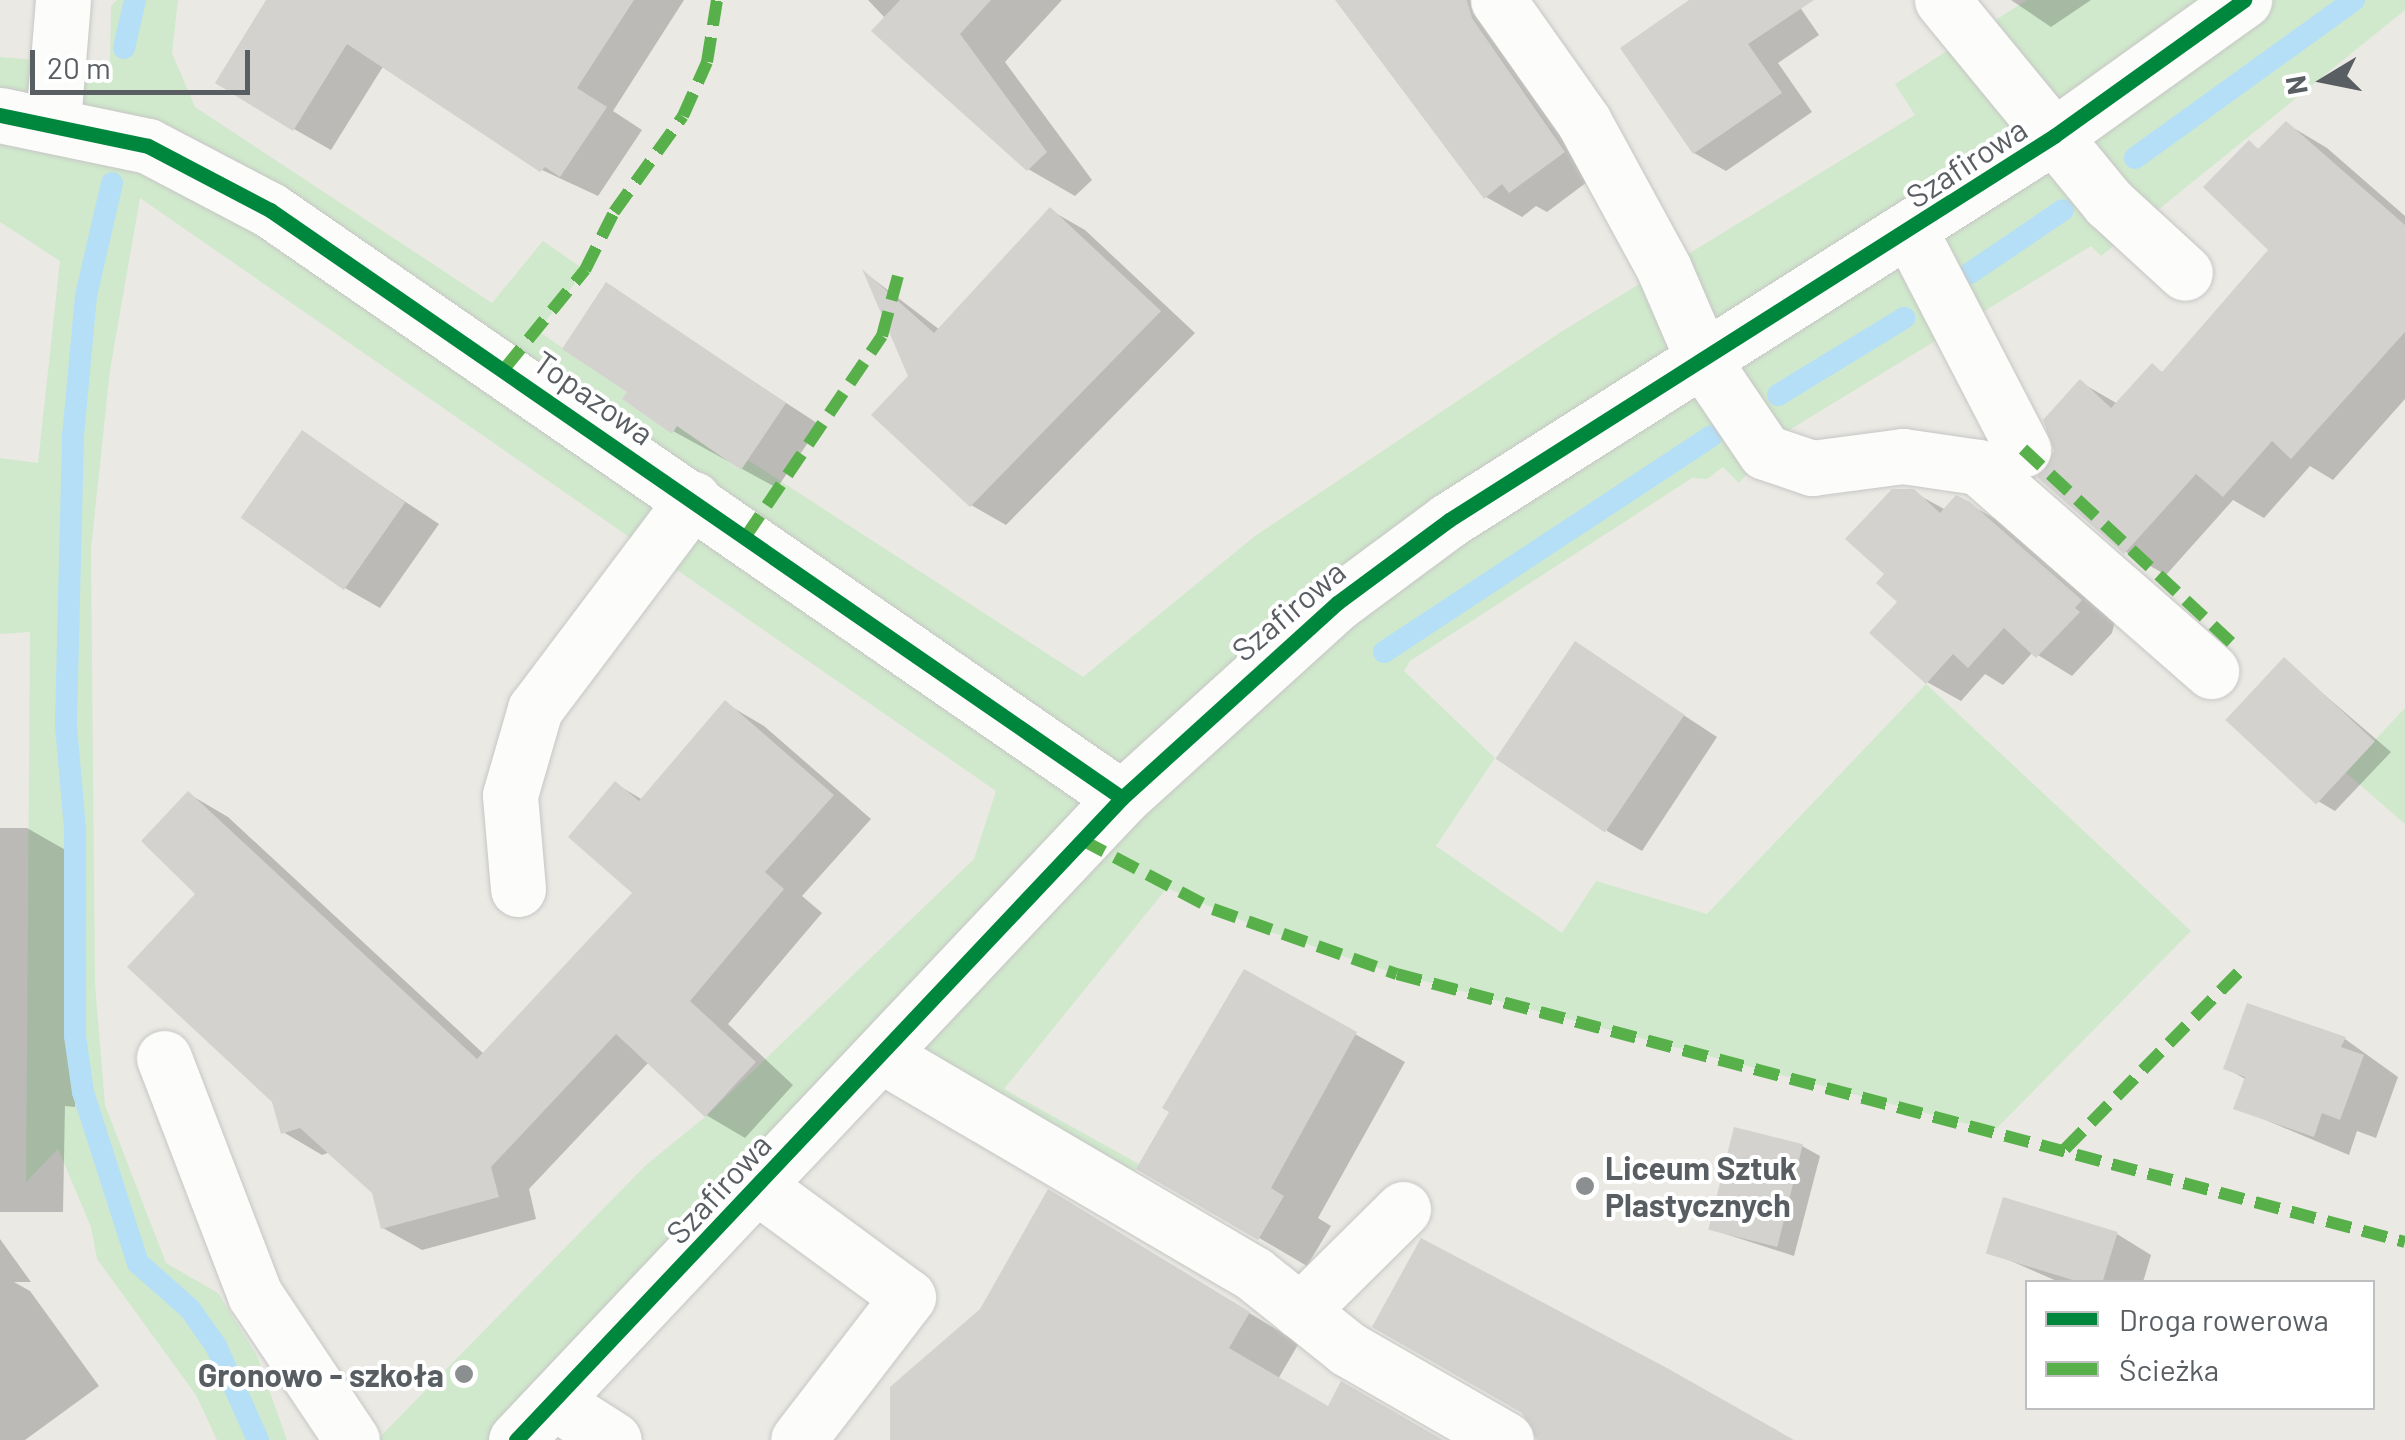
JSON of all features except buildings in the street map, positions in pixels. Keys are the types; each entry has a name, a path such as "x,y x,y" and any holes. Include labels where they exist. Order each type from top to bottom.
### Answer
{"street":[{"path":"26,118 63,0"},
{"path":"1498,0 1584,122 1664,269 1704,362 1765,452 1782,462 1812,468 1904,456 1978,467 2211,671"},
{"path":"1942,0 2132,229 2185,272"},
{"name":"Szafirowa","path":"516,1440 1122,798 1274,656 1412,546 1910,232 2054,136 2244,0"},
{"name":"Topazowa","path":"26,118 148,146 270,210 1122,798"},
{"path":"1910,232 2024,449"},
{"path":"518,889 510,795 535,709 693,499"},
{"path":"881,1055 1254,1274 1348,1349 1506,1440"},
{"path":"164,1058 255,1295 352,1440"},
{"path":"757,1186 908,1297 798,1440"},
{"path":"1300,1311 1404,1209"},
{"path":"554,1402 614,1440"}],"green space":[{"path":"117,0 178,0 172,53 195,107 492,303 543,241 585,270 538,331 627,392 622,399 671,433 677,426 740,470 748,460 1083,677 1255,536 1561,332 1915,115 1895,84 2027,0 2405,0 2405,10 2101,256 2091,246 1781,435 1739,483 1723,467 1707,479 1692,478 1410,661 1404,671 1495,758 1436,846 1562,933 1596,881 1707,914 1926,684 2191,931 1994,1131 1397,974 1262,929 1167,888 1004,1089 1139,1164 1121,1198 881,1055 516,1440 377,1440 646,1165 705,1117 974,859 996,791 140,198 110,370 91,549 95,984 105,1105 166,1263 218,1293 257,1356 287,1440 217,1440 196,1395 97,1259 91,1227 58,1149 26,1182 30,632 0,634 0,458 38,463 60,261 0,222 0,57 110,66 111,6"},
{"path":"2405,708 2405,824 2345,772"}],"waterway":[{"path":"124,48 135,0"},
{"path":"2135,158 2354,0"},
{"path":"112,183 86,296 73,436 66,726 75,829 75,1036 83,1092 138,1263 190,1309 216,1346 258,1440"},
{"path":"1970,273 2063,210"},
{"path":"1778,395 1904,318"},
{"path":"1384,652 1711,436"}],"marked path":[{"path":"505,368 585,270 614,212 683,116 707,62 717,0"},
{"path":"746,536 882,336 899,272"},
{"path":"2023,449 2234,645"},
{"path":"1082,840 1213,909 1397,974 2405,1242"},
{"path":"2065,1149 2245,966"}],"cycle path":[{"path":"516,1440 1122,798 1337,603 1449,520 2054,136 2244,0"},
{"path":"0,115 148,146 270,210 1122,798"}],"place":[{"name":"Liceum Sztuk Plastycznych","path":"1585,1186"},
{"name":"Gronowo - szkoła","path":"464,1374"}]}
